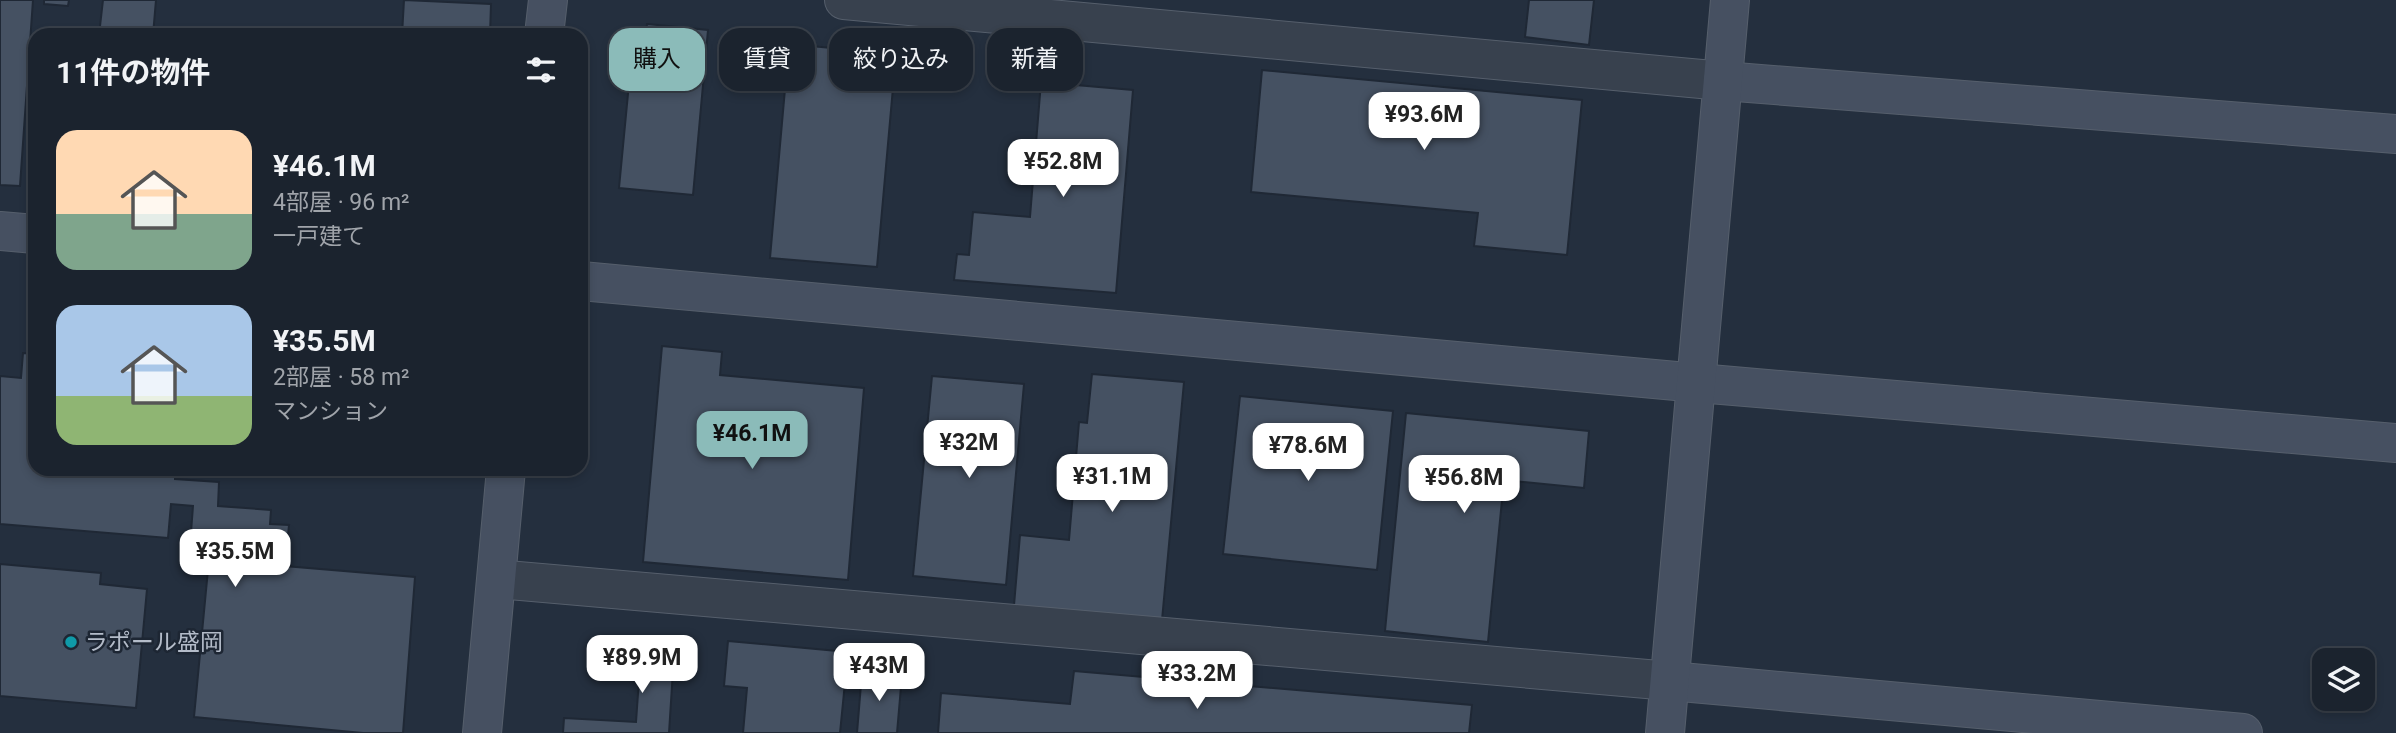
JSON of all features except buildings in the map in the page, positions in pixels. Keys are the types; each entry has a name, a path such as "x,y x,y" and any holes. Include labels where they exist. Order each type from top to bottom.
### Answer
{"street":[{"path":"545,28 548,0"},
{"path":"845,0 1723,81 2396,134"},
{"path":"1665,733 1730,0"},
{"path":"0,230 28,233"},
{"path":"588,282 1698,383 2396,443"},
{"path":"482,733 505,476"},
{"path":"497,579 2243,733"}],"place":[{"name":"ラポール盛岡","path":"71,642"}]}
